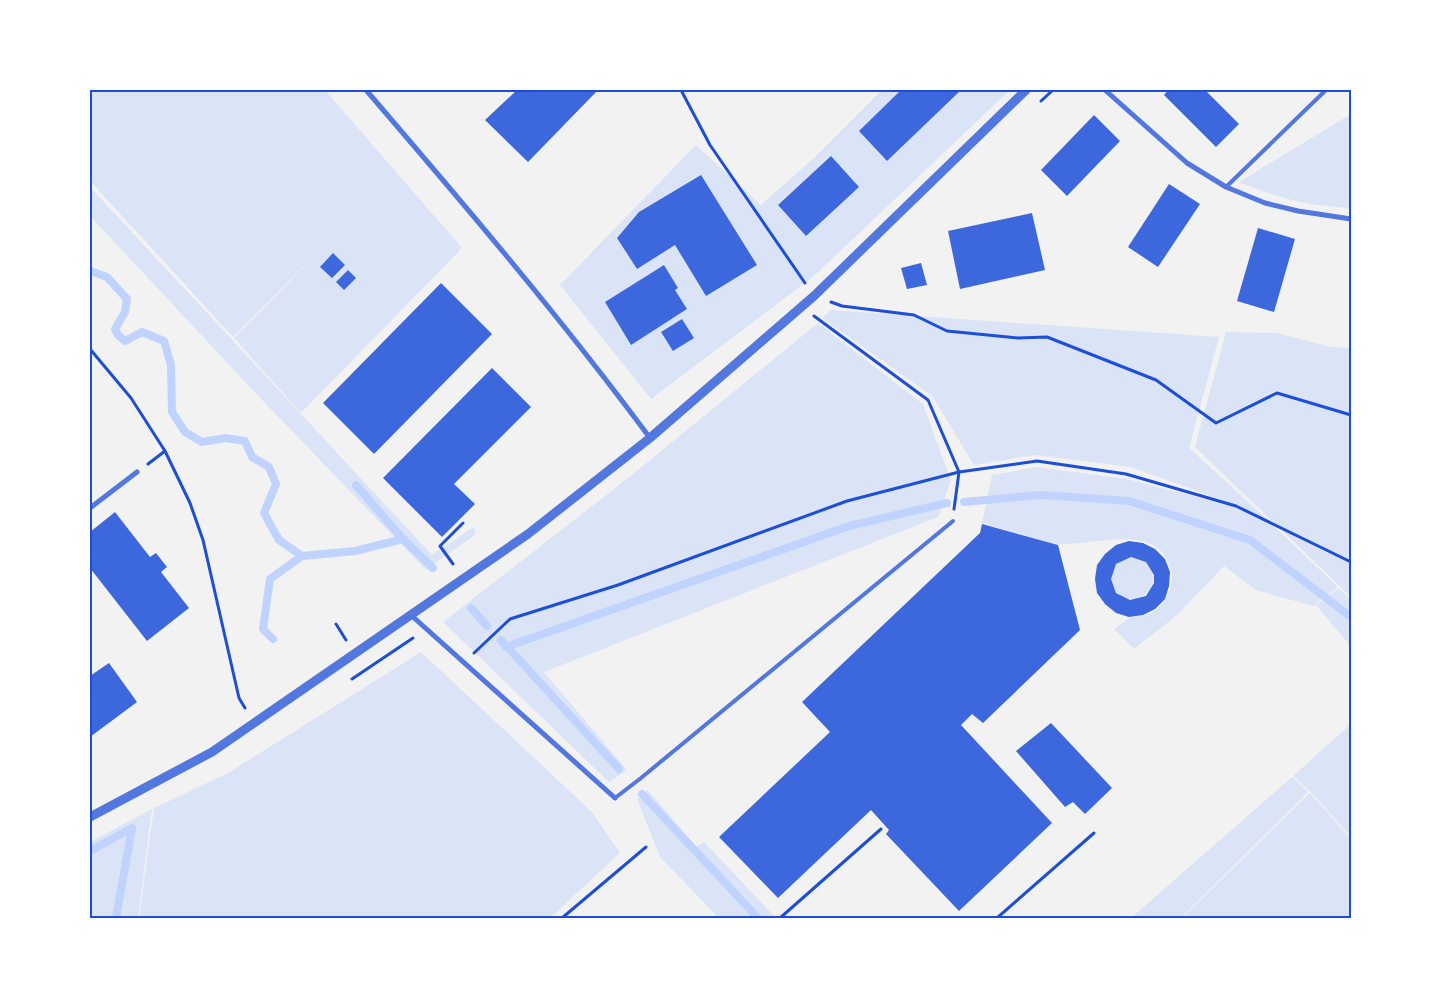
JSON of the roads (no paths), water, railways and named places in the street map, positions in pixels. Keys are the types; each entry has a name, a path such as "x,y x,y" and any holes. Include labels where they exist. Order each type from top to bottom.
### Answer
{"street":[{"path":"366,90 463,204 617,394 650,438"},
{"path":"90,817 212,752 412,616 528,534 650,438 804,305 1026,90"},
{"path":"1105,90 1187,163 1226,187 1265,203 1298,211 1351,219"},
{"path":"90,508 137,472"},
{"path":"412,616 614,798"}],"lane":[{"path":"1226,187 1326,90"},
{"path":"614,798 642,778 953,521"}],"waterway":[{"path":"90,271 107,277 127,299 125,312 115,329 118,335 125,341 142,332 164,341 171,365 172,412 185,432 202,442 226,438 245,441 252,457 269,467 276,484 264,513 279,540 302,556 355,551 403,539"},
{"path":"356,485 403,539 433,568"},
{"path":"964,502 1041,495 1129,501 1250,540 1351,617"},
{"path":"506,647 849,526 947,503"},
{"path":"273,639 263,629 270,579 302,556"},
{"path":"471,608 487,626"},
{"path":"501,640 619,769"},
{"path":"642,794 758,918"},
{"path":"90,851 132,828 116,918"}]}
